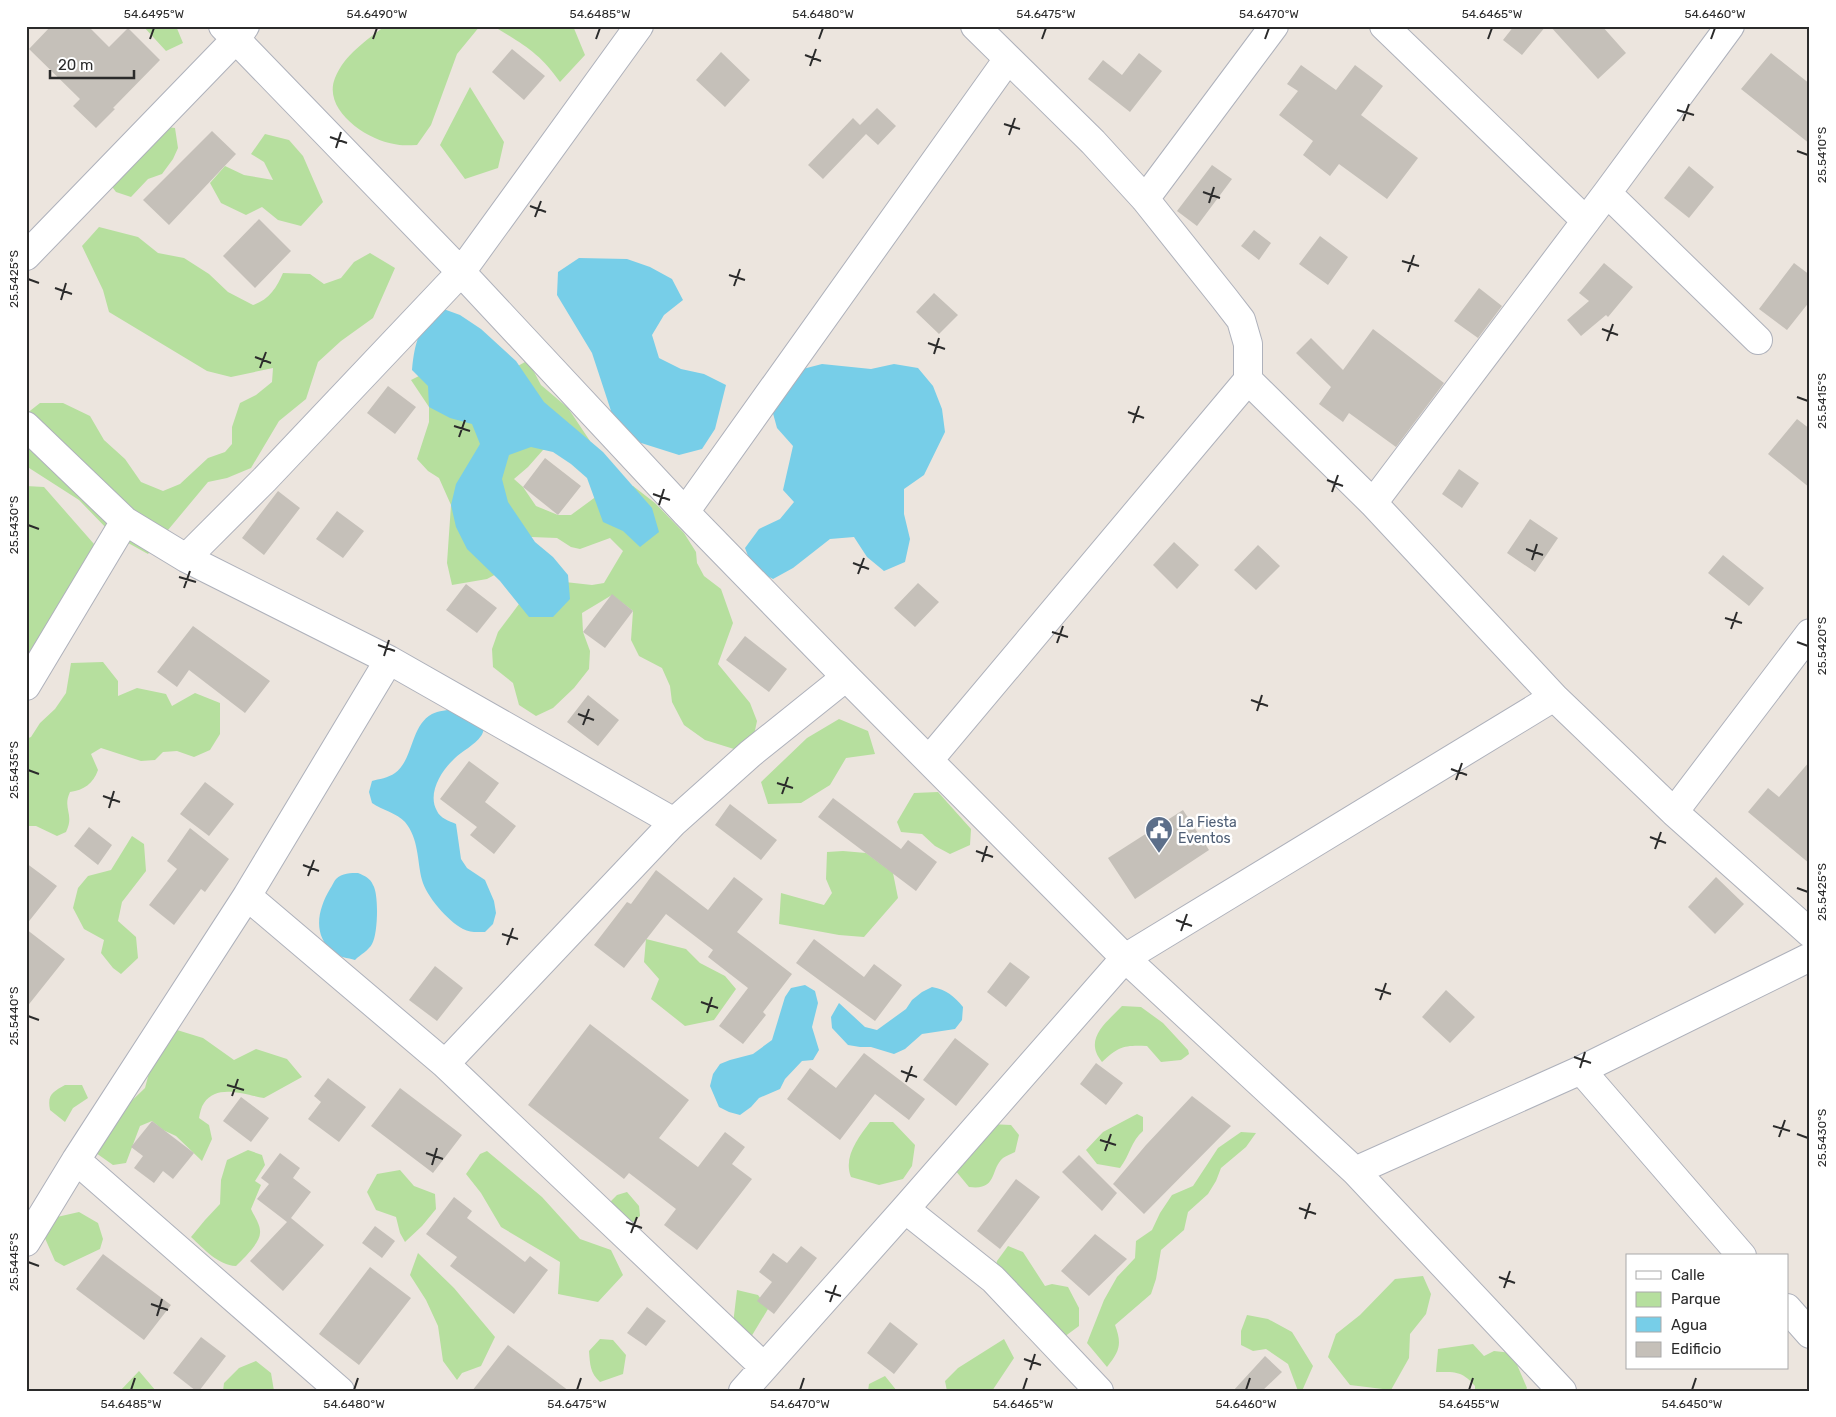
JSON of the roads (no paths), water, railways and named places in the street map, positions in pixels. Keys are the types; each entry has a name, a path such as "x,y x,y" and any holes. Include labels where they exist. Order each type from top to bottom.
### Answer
{"street":[{"path":"186,558 264,480 461,272 639,26"},
{"path":"929,760 1248,380 1248,344 1241,320 1145,199 1093,142 975,26"},
{"path":"1145,199 1274,26"},
{"path":"1384,26 1586,221"},
{"path":"1373,503 1607,193 1730,26"},
{"path":"26,256 235,30 685,512 1125,958 1355,1171 1562,1391"},
{"path":"685,512 1008,59"},
{"path":"1607,193 1758,340"},
{"path":"1248,380 1373,503 1554,697 1674,812 1810,933"},
{"path":"26,426 125,521 186,558 389,660 674,822"},
{"path":"26,686 125,521"},
{"path":"1674,812 1810,632"},
{"path":"27,1238 247,896 389,660"},
{"path":"445,1064 674,822 750,754 846,677"},
{"path":"743,1391 906,1209 1125,958 1554,697"},
{"path":"247,896 445,1064 764,1368"},
{"path":"1355,1171 1581,1070 1810,957"},
{"path":"1581,1070 1740,1254"},
{"path":"76,1160 340,1391"},
{"path":"906,1209 993,1279 1099,1391"},
{"path":"1788,1309 1810,1334"}],"water":[{"path":"579,258 627,259 650,267 672,279 683,300 664,315 652,335 659,358 681,369 704,374 726,385 715,429 702,449 679,455 638,442 613,417 592,353 557,295 558,272"},
{"path":"438,307 460,315 481,329 516,361 544,402 603,452 652,508 659,532 640,547 623,531 603,522 587,478 571,464 553,452 531,447 509,455 502,479 508,502 535,542 553,557 568,575 570,599 553,617 529,617 500,581 467,549 456,527 451,505 456,484 480,444 472,424 450,418 429,407 428,386 412,370 419,336 426,322"},
{"path":"822,364 871,369 894,364 918,368 933,386 942,409 945,432 924,475 904,489 904,514 910,539 905,562 884,571 867,557 854,537 830,539 793,568 773,579 753,569 745,548 759,529 780,519 794,502 783,490 793,446 777,428 771,406 799,370"},
{"path":"455,709 484,725 483,731 482,735 472,745 457,756 444,770 437,783 434,804 440,816 456,824 461,859 467,868 485,880 494,901 496,913 493,924 485,932 471,932 463,929 438,907 424,886 417,850 410,829 398,816 372,803 369,792 372,781 389,776 401,767 425,719 434,713"},
{"path":"358,873 369,879 373,885 377,914 376,932 372,944 355,960 338,955 326,945 322,938 319,922 322,905 335,880 344,874"},
{"path":"805,985 815,991 818,1003 812,1027 819,1050 813,1060 802,1061 785,1079 780,1089 759,1098 740,1115 719,1107 710,1086 713,1074 720,1064 753,1054 772,1040 785,997 791,988"},
{"path":"932,987 950,994 963,1007 962,1020 955,1029 922,1034 905,1049 894,1054 871,1047 848,1045 832,1028 831,1017 839,1003 865,1027 877,1030 906,1009 912,1000 922,992"}],"place":[{"name":"La Fiesta Eventos","path":"1159,854"}]}
